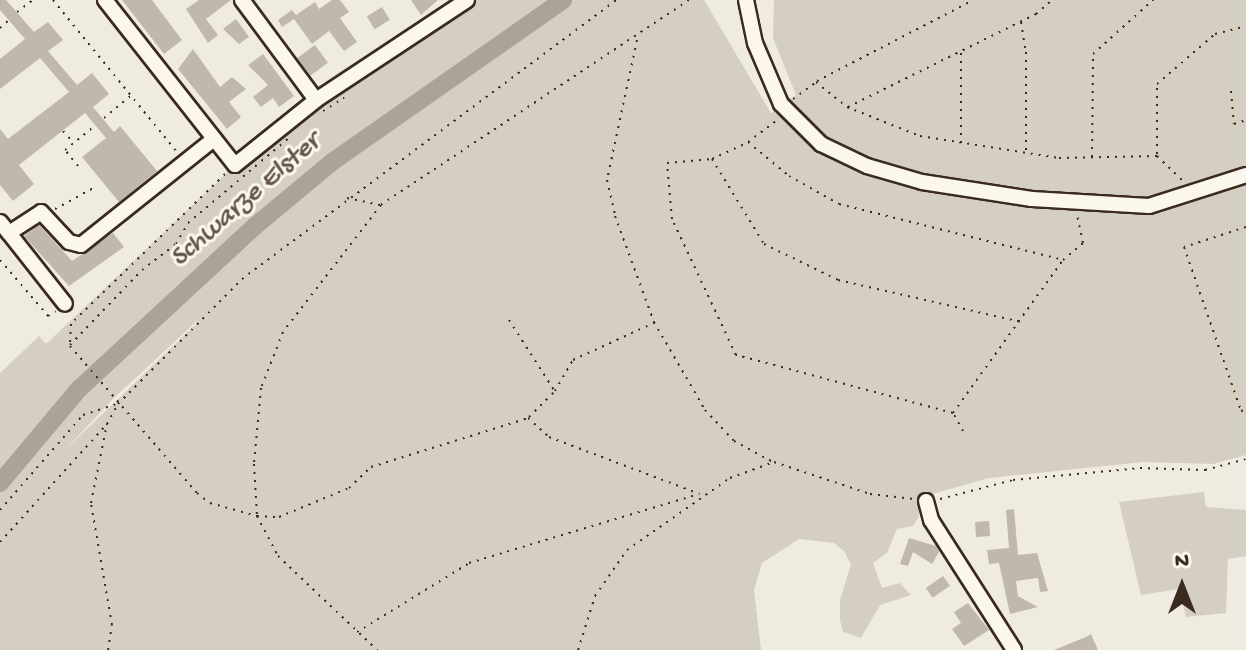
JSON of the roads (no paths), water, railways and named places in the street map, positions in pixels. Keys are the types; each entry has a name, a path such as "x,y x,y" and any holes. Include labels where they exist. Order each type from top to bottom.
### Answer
{"street":[{"path":"105,0 235,165 467,0"},
{"path":"242,0 317,107"},
{"path":"746,0 755,43 788,112 821,144 867,166 922,182 1077,201 1149,206 1246,175"},
{"path":"65,304 4,228 38,212 69,242 81,245 214,139"},
{"path":"926,501 931,520 1014,650"}],"waterway":[{"name":"Schwarze Elster","path":"0,483 79,389 255,226 332,162 563,0"}]}
